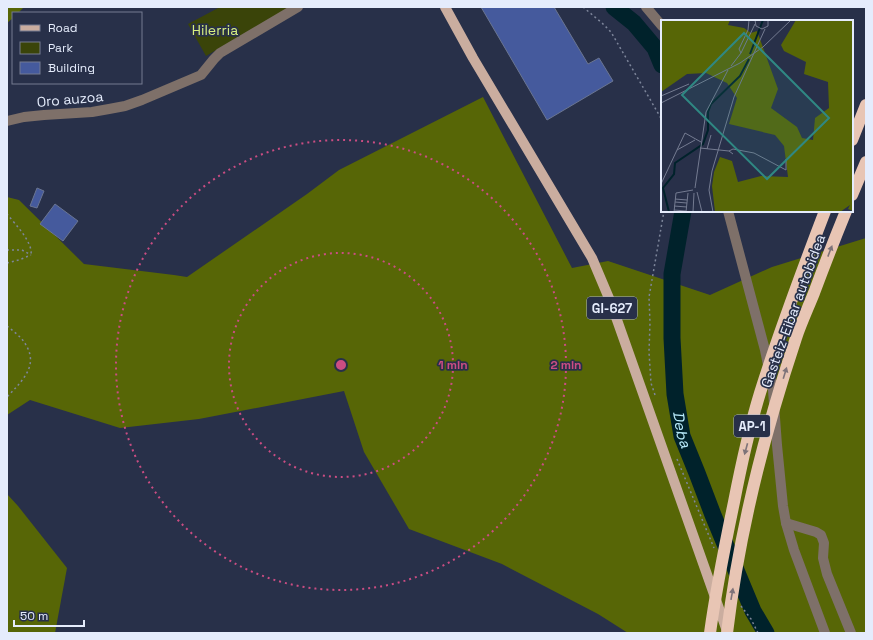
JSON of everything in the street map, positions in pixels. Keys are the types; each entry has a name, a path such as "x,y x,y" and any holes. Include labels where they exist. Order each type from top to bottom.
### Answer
{"highway":[{"path":"853,138 866,105"},
{"path":"853,194 866,162"},
{"name":"Gasteiz-Eibar autobidea","path":"710,633 727,533 741,466 758,401 782,329 825,212"},
{"name":"Gasteiz-Eibar autobidea","path":"727,633 742,537 758,467 777,398 796,337 846,212"}],"main road":[{"name":"GI-627","path":"445,7 473,58 592,258 611,303 727,633"}],"street":[{"name":"Oro auzoa","path":"7,121 24,117 92,112 125,106 142,100 201,75 220,53 298,7"},
{"path":"646,7 661,25"},
{"path":"728,212 765,350 773,390 777,445 786,523 794,550 825,633"},
{"path":"786,523 816,532 821,535 824,543 822,558 851,633"}],"path":[{"path":"583,7 611,32 661,118"},
{"path":"655,397 651,383 649,352 650,297 664,212"},
{"path":"7,214 29,243 32,250 31,255"},
{"path":"7,250 22,250 31,255"},
{"path":"7,262 19,260 31,255"},
{"path":"7,326 21,338 28,348 31,356 27,375 7,397"},
{"path":"676,456 714,550"},
{"path":"739,602 751,618 758,633"}],"green space":[{"path":"7,7 24,7 19,12 12,12 12,19 7,23"},
{"name":"Hilerria","path":"220,7 290,7 206,56 188,24"},
{"path":"483,97 572,268 608,261 710,295 772,267 866,238 866,633 628,633 598,614 502,564 409,529 364,452 344,391 199,419 120,428 30,400 7,415 7,197 19,200 84,264 187,277 307,194 339,170"},
{"path":"7,494 67,568 55,633 7,633"}],"building":[{"path":"481,7 554,7 588,64 599,58 613,81 547,120"},
{"path":"37,188 44,191 37,208 30,206"},
{"path":"55,204 78,221 63,241 40,224"}],"waterway":[{"name":"Deba","path":"614,7 634,23 655,48 661,63"},
{"name":"Deba","path":"683,212 672,274 672,338 675,394 682,436 753,611 766,633"}]}
